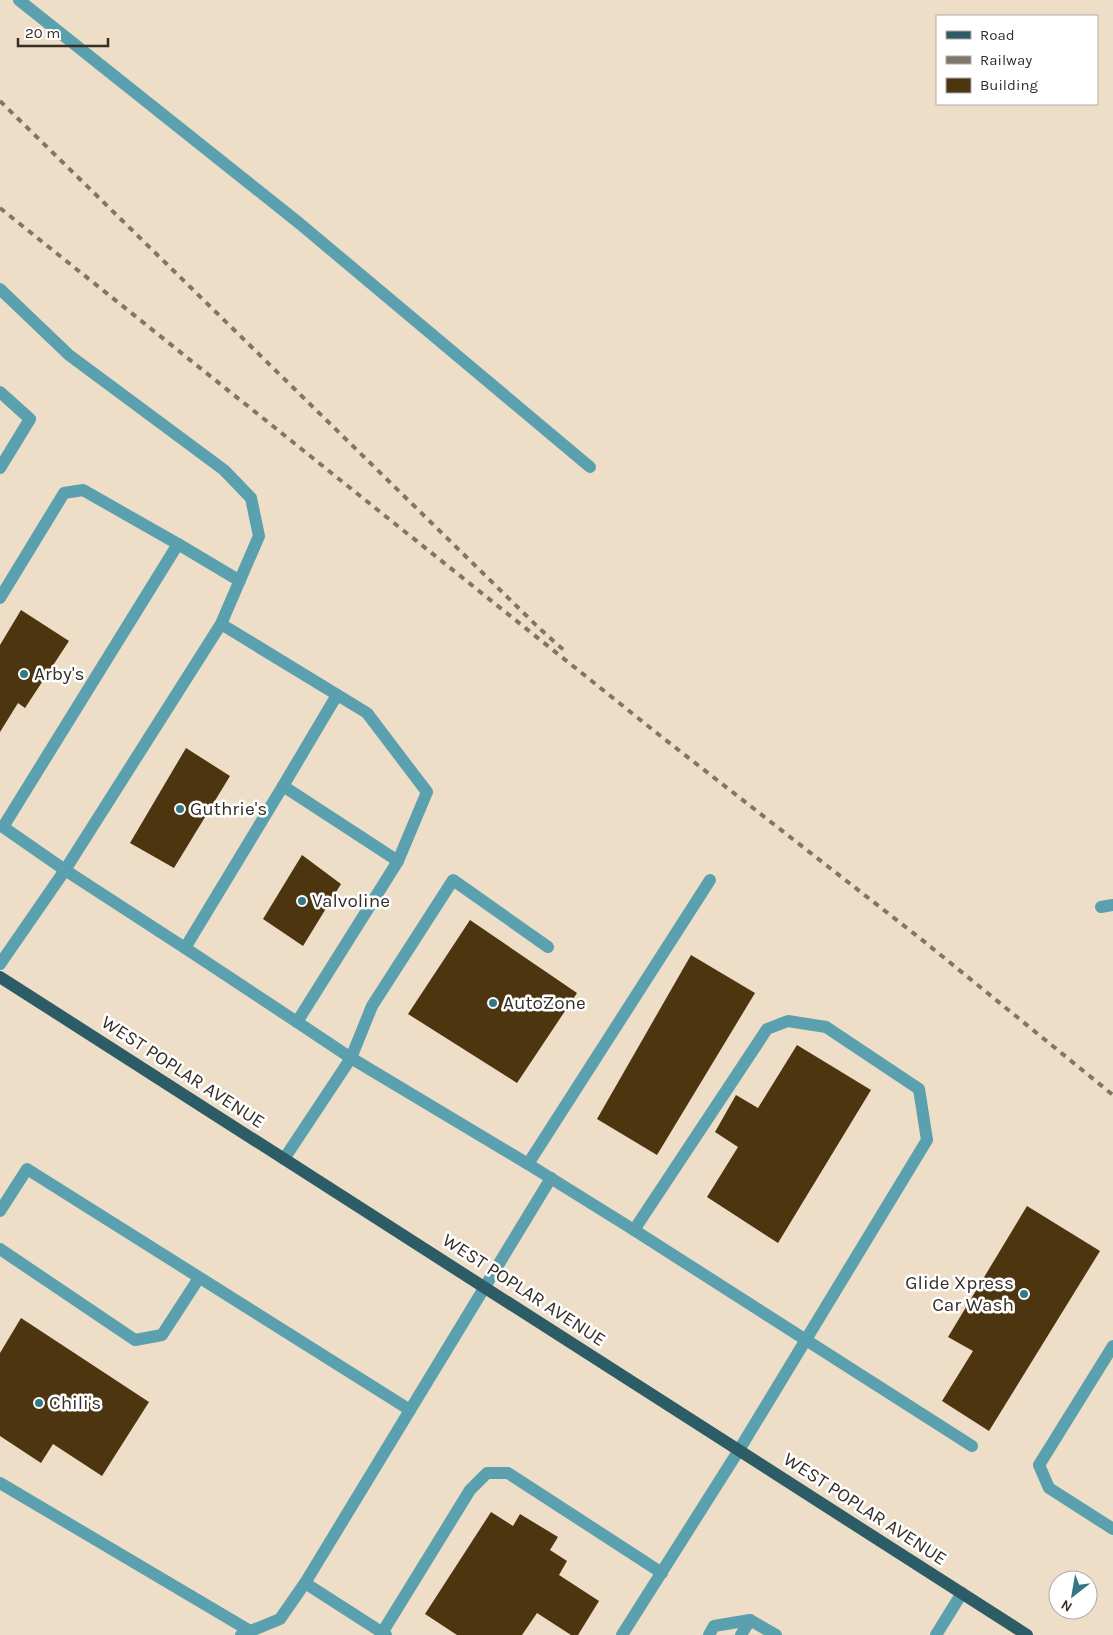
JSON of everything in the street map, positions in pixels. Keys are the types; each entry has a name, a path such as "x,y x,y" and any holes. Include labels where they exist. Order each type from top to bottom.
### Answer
{"main road":[{"name":"WEST POPLAR AVENUE","path":"0,977 1027,1635"}],"lane":[{"path":"19,0 299,223 590,468"},
{"path":"0,289 69,354 224,470 251,498 259,536 221,624 65,870 0,964"},
{"path":"0,392 30,420 0,468"},
{"path":"0,598 64,493 83,490 240,581"},
{"path":"178,544 1,826 351,1058 551,1178 972,1446"},
{"path":"221,624 367,713 427,792 398,861 297,1022"},
{"path":"185,948 336,695"},
{"path":"283,786 398,861"},
{"path":"284,1159 351,1058 372,1006 453,880 548,947"},
{"path":"528,1164 710,880"},
{"path":"622,1635 739,1450 927,1140 919,1089 826,1027 788,1021 767,1029 634,1230"},
{"path":"0,1211 27,1169 410,1410"},
{"path":"0,1483 246,1633 280,1619 305,1583 551,1178"},
{"path":"0,1249 135,1340 162,1335 199,1278"},
{"path":"1113,1346 1039,1465 1049,1488 1113,1529"},
{"path":"305,1583 384,1634 470,1490 487,1472 508,1473 662,1572"},
{"path":"936,1635 962,1593"},
{"path":"741,1635 750,1620"},
{"path":"709,1635 714,1626 750,1620 776,1635"}],"building":[{"name":"Arby's","path":"21,610 69,641 25,708 18,703 0,732 0,645"},
{"name":"Guthrie's","path":"186,748 230,776 174,868 130,843"},
{"name":"Valvoline","path":"302,855 341,884 303,946 263,919"},
{"name":"AutoZone","path":"470,920 577,993 517,1083 408,1014"},
{"path":"691,955 755,993 657,1155 597,1119"},
{"path":"797,1045 871,1090 778,1243 707,1197 738,1147 715,1132 736,1095 758,1108"},
{"name":"Glide Xpress Car Wash","path":"1027,1206 1100,1251 989,1431 942,1401 973,1351 948,1337"},
{"name":"Chili's","path":"21,1318 149,1402 102,1476 53,1444 41,1463 0,1436 0,1353"},
{"path":"491,1512 513,1526 520,1514 558,1537 550,1550 567,1561 559,1575 599,1601 578,1635 571,1635 537,1613 522,1635 457,1635 425,1614"}],"railway":[{"path":"0,101 539,628 566,652"},
{"path":"0,208 658,734 921,939 1113,1095"}],"place":[{"name":"Arby's","path":"24,674"},
{"name":"Guthrie's","path":"180,809"},
{"name":"Valvoline","path":"302,901"},
{"name":"AutoZone","path":"493,1003"},
{"name":"Glide Xpress Car Wash","path":"1024,1294"},
{"name":"Chili's","path":"39,1403"}]}
